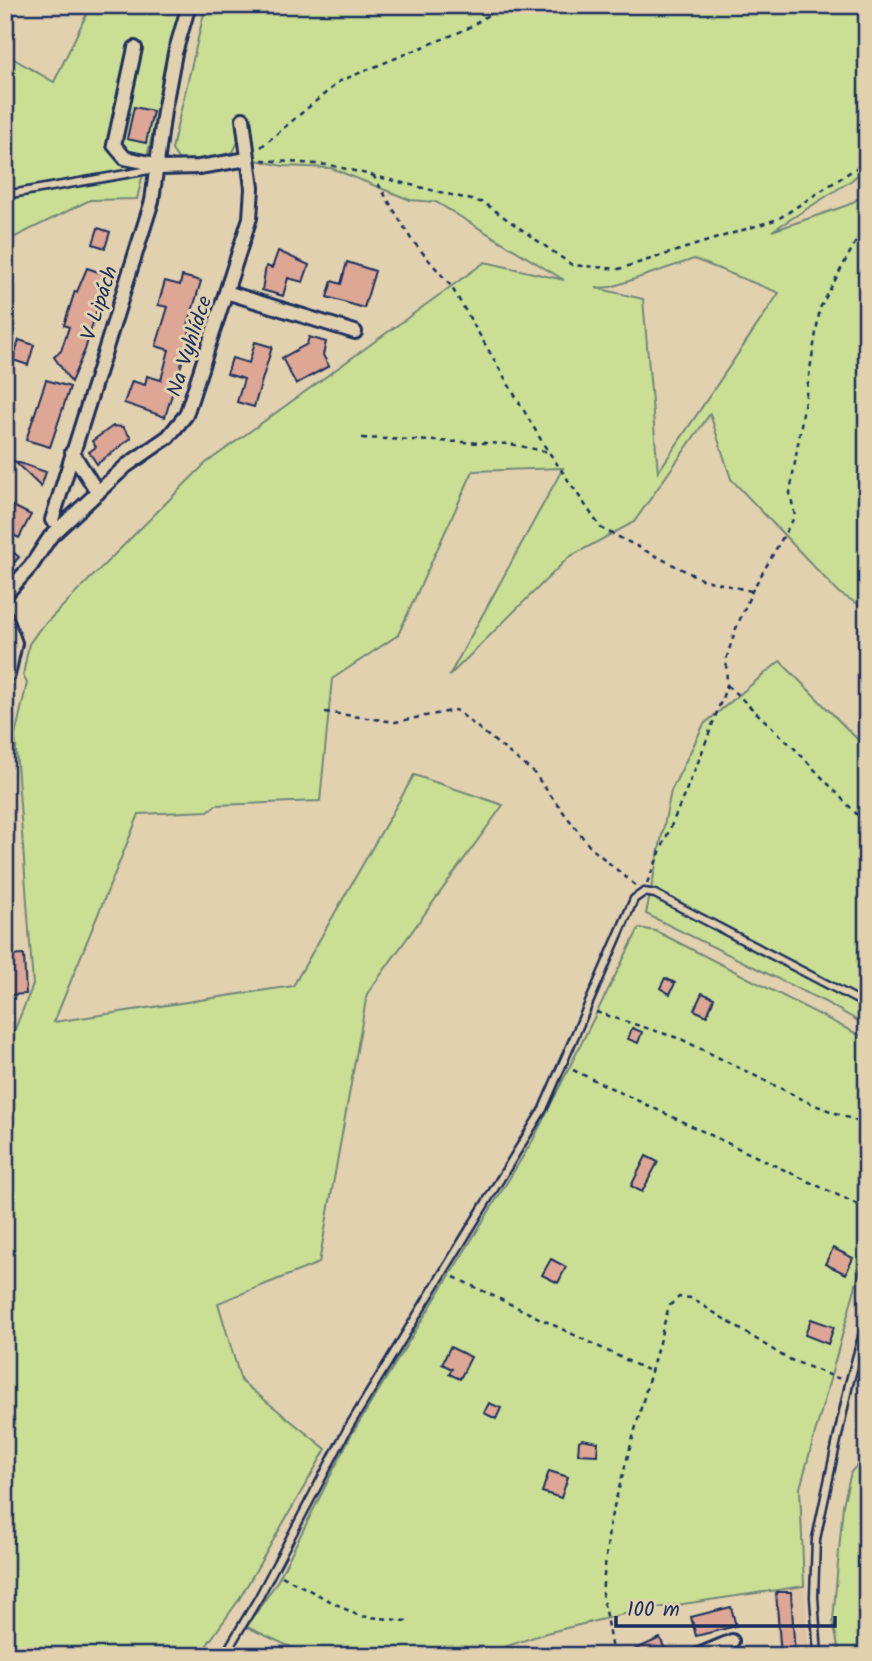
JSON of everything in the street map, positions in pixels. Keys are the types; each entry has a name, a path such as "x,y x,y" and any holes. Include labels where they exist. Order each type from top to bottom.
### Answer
{"street":[{"name":"V Lipách","path":"52,520 152,201 173,64 189,5"},
{"path":"135,48 114,145 125,158 159,166 199,167 248,159"},
{"path":"226,292 250,218 253,188 243,119"},
{"name":"Na Vyhlídce","path":"5,595 31,566 50,537 126,466 168,437 186,415 226,292 355,332"},
{"path":"72,452 98,493"},
{"path":"5,616 15,643 6,678"},
{"path":"696,1656 732,1641"}],"lane":[{"path":"5,195 159,166"},
{"path":"224,1656 348,1428 543,1109 627,911 644,892 676,905 867,1005"},
{"path":"818,1656 814,1597 816,1539 849,1384 867,1319"}],"path":[{"path":"248,159 340,81 467,29 503,5"},
{"path":"248,159 330,165 484,203 572,265 619,269 778,219 867,161"},
{"path":"373,175 411,239 452,286 549,452 601,528 701,579 752,591"},
{"path":"325,712 395,722 456,710 533,772 590,848 644,892 727,685 726,660 752,591 795,516 790,493 820,308 867,221"},
{"path":"362,438 510,444 549,452"},
{"path":"727,685 795,749 867,825"},
{"path":"586,1008 681,1039 812,1104 867,1125"},
{"path":"562,1065 867,1209"},
{"path":"444,1272 649,1371"},
{"path":"613,1656 603,1593 610,1521 649,1371 669,1307 679,1297 691,1298 786,1358 849,1384"},
{"path":"272,1572 359,1616 408,1621"}],"shaded area":[{"path":"804,1586 809,1656 778,1656 774,1591"}],"green space":[{"path":"91,5 183,5 137,199 90,200 5,242 5,54 54,82"},
{"path":"206,5 867,5 867,166 852,180 772,231 848,205 867,193 867,609 839,593 731,479 710,414 634,522 569,557 449,676 563,468 473,471 398,635 332,679 320,801 216,805 208,811 139,814 54,1022 293,986 414,775 503,805 367,994 319,1263 218,1303 241,1381 326,1449 238,1601 199,1656 5,1656 5,1040 15,1029 33,985 15,736 27,683 23,675 29,644 39,630 206,463 485,262 564,280 436,202 410,200 331,168 283,166 256,160 249,116 237,117 238,142 233,152 208,159 179,160 172,150","holes":["694,259 779,293 658,472 643,299 596,288 611,287"]},
{"path":"780,661 867,749 867,1026 825,1002 646,914 671,791 704,724"},
{"path":"639,928 656,931 867,1039 867,1245 800,1488 804,1586 636,1611 546,1633 478,1656 310,1656 247,1627 278,1580 350,1437 533,1140"},
{"path":"867,1454 867,1656 840,1656 833,1621 843,1505 851,1472"}],"building":[{"path":"134,107 153,111 146,143 127,139"},
{"path":"98,228 110,232 105,248 93,244"},
{"path":"278,251 309,265 303,282 288,278 283,296 262,290 266,266 272,268"},
{"path":"347,262 375,271 364,308 327,297 332,281 341,284"},
{"path":"87,268 107,275 85,350 71,382 54,357 61,351 69,327 64,325 75,291 77,292"},
{"path":"182,276 201,281 187,329 190,329 187,346 165,417 124,403 132,381 145,385 147,376 161,380 169,350 156,346 168,307 158,305 165,281 180,285"},
{"path":"309,337 326,342 323,355 329,366 296,384 282,358 307,344"},
{"path":"19,340 34,345 28,365 13,360"},
{"path":"255,342 272,347 254,407 237,402 244,379 227,374 232,358 249,363"},
{"path":"46,380 70,387 50,447 26,440"},
{"path":"113,426 123,427 131,438 97,464 89,452 96,447 92,441"},
{"path":"14,461 46,472 41,487"},
{"path":"9,504 31,515 19,538 5,531 5,513"},
{"path":"5,545 19,557 5,573"},
{"path":"24,955 26,994 7,995 5,956"},
{"path":"665,978 675,983 670,994 660,988"},
{"path":"702,993 714,998 707,1016 694,1010"},
{"path":"632,1028 642,1032 638,1043 628,1039"},
{"path":"646,1156 658,1162 642,1192 631,1186"},
{"path":"833,1248 853,1258 846,1274 825,1264"},
{"path":"551,1259 566,1267 558,1283 542,1275"},
{"path":"811,1319 834,1327 828,1344 805,1335"},
{"path":"450,1347 471,1357 460,1379 449,1374 452,1369 442,1364"},
{"path":"489,1403 501,1408 496,1419 484,1413"},
{"path":"582,1439 598,1442 597,1455 578,1454 579,1441"},
{"path":"549,1471 568,1477 561,1498 542,1492"},
{"path":"776,1592 791,1592 795,1656 781,1656"},
{"path":"731,1607 736,1626 696,1636 691,1617"},
{"path":"660,1638 668,1656 621,1656"}]}
